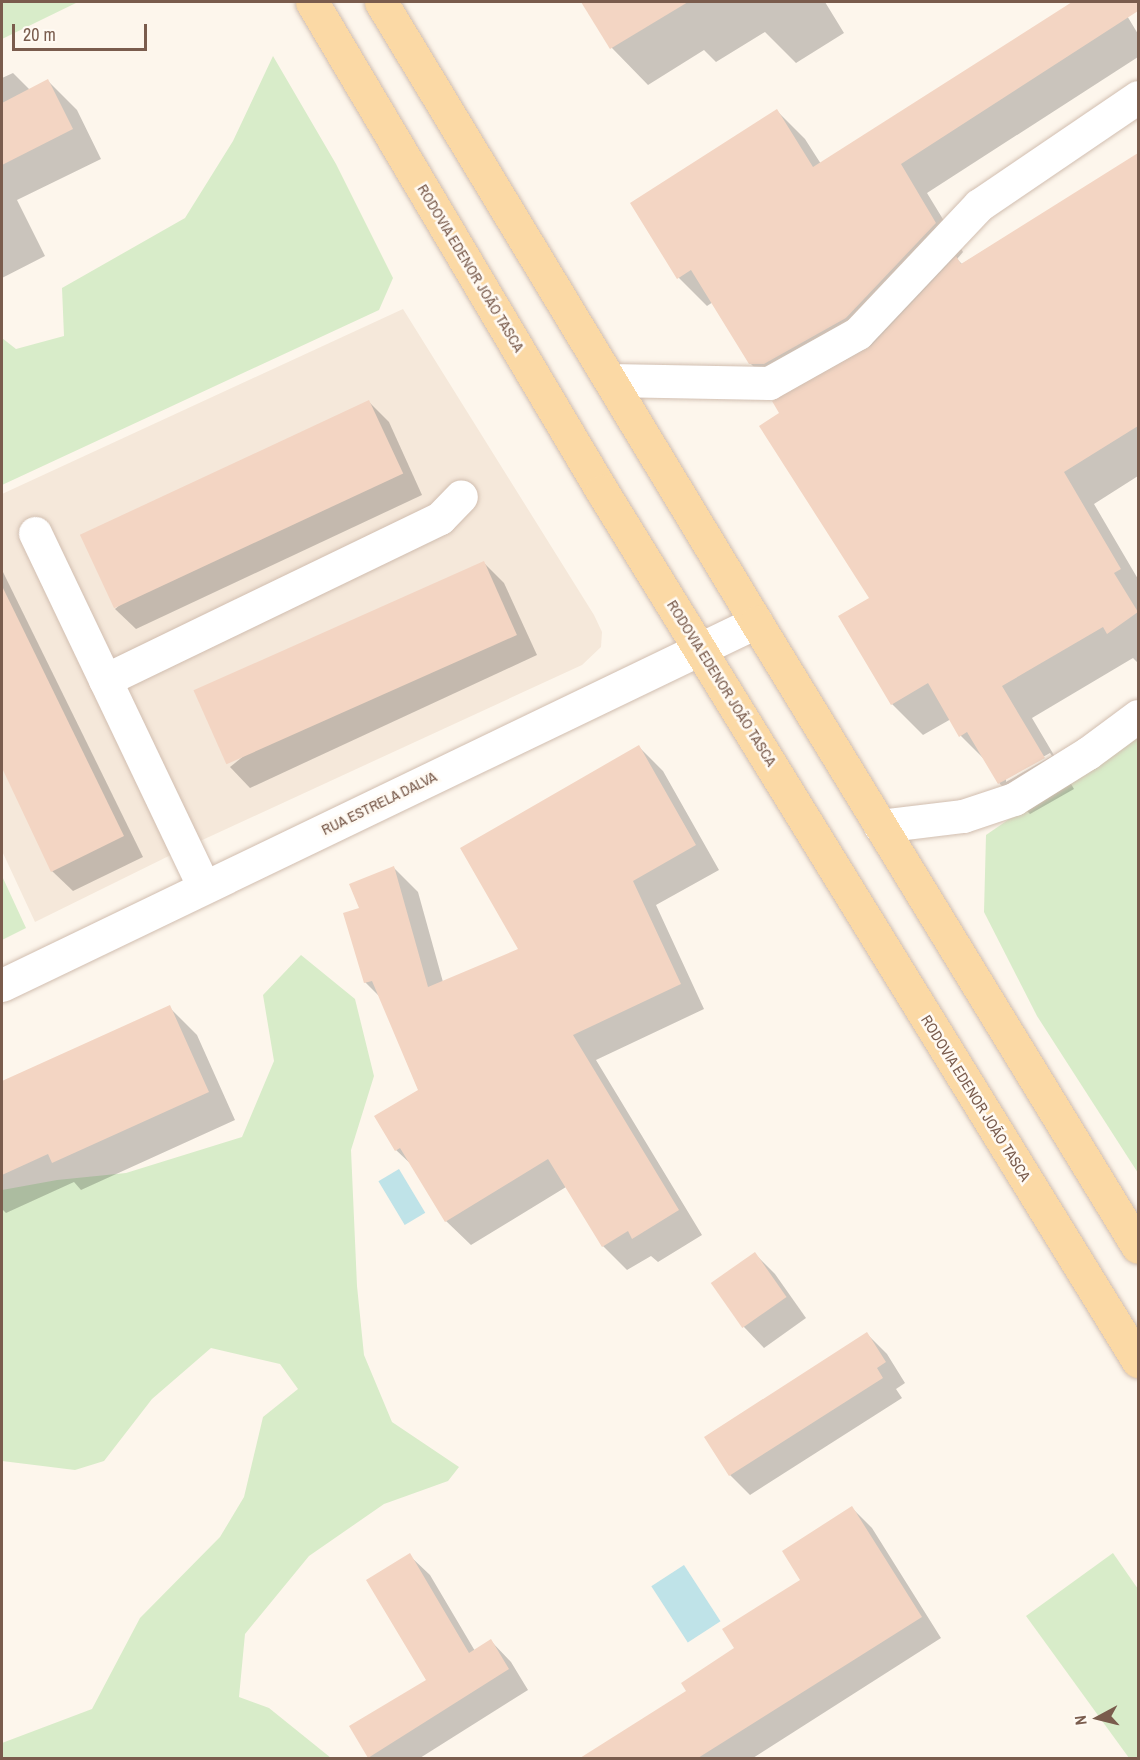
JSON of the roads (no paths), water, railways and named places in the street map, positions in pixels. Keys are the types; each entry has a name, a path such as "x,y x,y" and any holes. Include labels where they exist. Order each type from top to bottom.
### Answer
{"main road":[{"name":"RODOVIA EDENOR JOÃO TASCA","path":"312,2 602,491 701,648 1138,1361"},
{"path":"381,2 1138,1247"}],"street":[{"path":"610,380 769,383 858,333 979,205 1138,97"},
{"path":"105,680 440,518 461,496"},
{"path":"35,533 204,887"},
{"name":"RUA ESTRELA DALVA","path":"2,985 756,622"},
{"path":"880,826 963,816 1014,799 1088,753 1138,717"}],"water":[{"path":"399,1169 425,1213 405,1225 378,1181"},
{"path":"684,1565 720,1621 688,1642 651,1586"}]}
